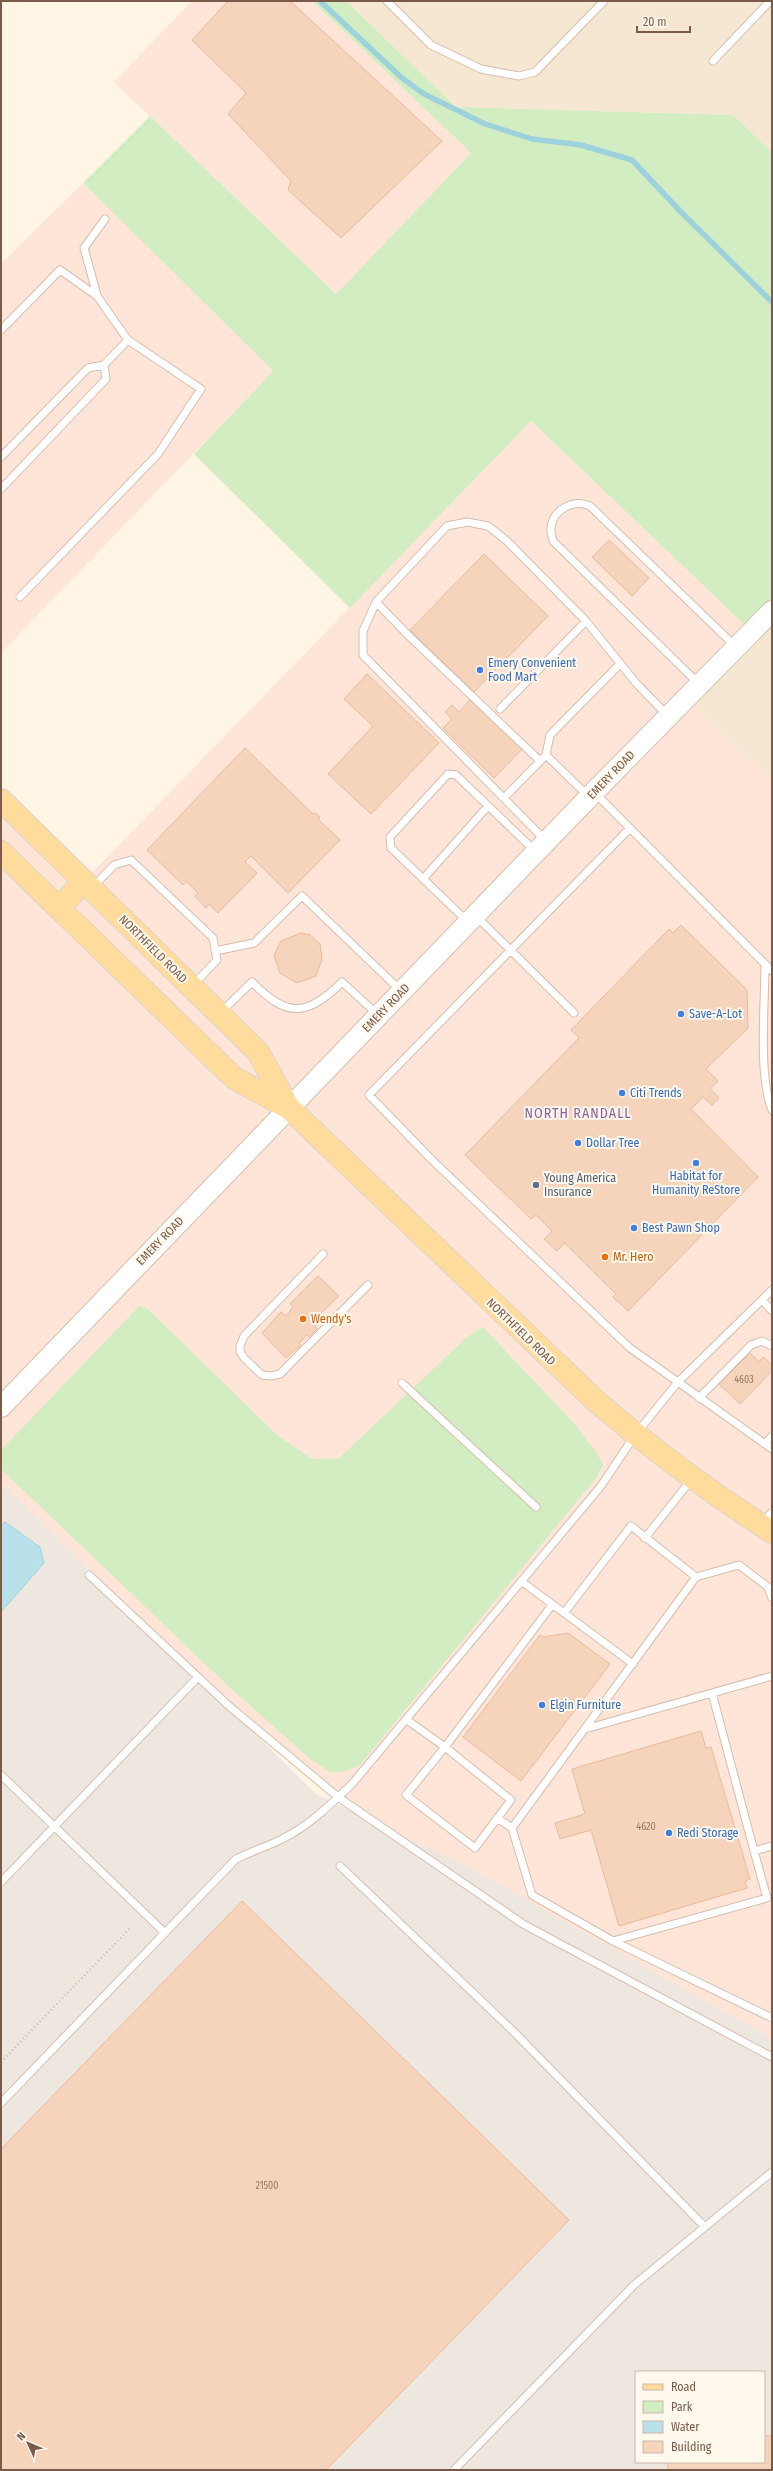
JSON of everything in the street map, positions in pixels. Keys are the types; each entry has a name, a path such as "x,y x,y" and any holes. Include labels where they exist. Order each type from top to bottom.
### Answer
{"main road":[{"name":"EMERY ROAD","path":"1,1407 541,847 772,612"},
{"name":"NORTHFIELD ROAD","path":"1,800 258,1052 289,1108"},
{"name":"NORTHFIELD ROAD","path":"1,852 234,1078 289,1108 556,1365 635,1435 693,1478 768,1523"},
{"path":"59,908 88,885"}],"lane":[{"path":"387,1 431,45 482,68 519,76 535,72 604,1"},
{"path":"713,61 770,1"},
{"path":"97,296 84,248 105,219"},
{"path":"1,330 60,270 97,296 128,340 201,389 158,454 20,597"},
{"path":"1,457 88,368 104,365 128,340"},
{"path":"1,489 106,379 104,365"},
{"path":"700,685 553,541 550,529 556,515 569,504 580,502 590,506 737,647"},
{"path":"541,847 504,798 363,655 363,631 376,602 447,526 466,522 488,526 507,541 586,621 620,664 668,717"},
{"path":"376,602 410,637 540,761"},
{"path":"500,710 586,621"},
{"path":"504,798 546,755 550,735 620,664"},
{"path":"546,755 630,828 772,971"},
{"path":"541,847 488,806 456,775 448,774 390,837 391,848 423,879 512,950 574,1013"},
{"path":"423,879 488,806"},
{"path":"630,828 369,1095 432,1160 619,1337 699,1398 772,1449"},
{"path":"88,885 114,865 131,860 213,938 217,960 191,987"},
{"path":"215,951 254,943 302,896 401,992"},
{"path":"765,964 764,1074 768,1100 772,1110"},
{"path":"219,1014 252,982 277,1005 288,1008 301,1008 327,997 342,982 378,1016"},
{"path":"323,1254 244,1336 240,1346 240,1352 262,1374 271,1376 280,1374 368,1285"},
{"path":"1,2103 236,1859 255,1849 284,1838 310,1822 338,1797 407,1720 601,1486 635,1435 678,1382 772,1290"},
{"path":"762,1300 772,1311"},
{"path":"699,1398 751,1345 762,1341 772,1346"},
{"path":"402,1383 536,1507"},
{"path":"765,1444 772,1436"},
{"path":"645,1538 693,1478"},
{"path":"564,1613 631,1526 696,1577"},
{"path":"512,1828 696,1577 739,1565 768,1587 772,1598"},
{"path":"89,1575 229,1706 338,1797 523,1924 772,2057"},
{"path":"521,1581 633,1664"},
{"path":"407,1720 445,1747 511,1800 475,1848 406,1795 445,1747 552,1605"},
{"path":"585,1729 772,1676"},
{"path":"1,1882 198,1677"},
{"path":"613,1941 767,1898 712,1693"},
{"path":"1,1775 165,1933"},
{"path":"497,1818 512,1828 532,1895 613,1941 772,2018"},
{"path":"754,1851 772,1846"},
{"path":"340,1866 514,2032 705,2226"},
{"path":"454,2470 634,2285 772,2172"}],"path":[{"path":"1,2062 131,1927"}],"shaded area":[{"path":"192,1 312,1 471,153 336,294 114,82"},
{"path":"346,1 772,1 772,152 733,115 456,107"},
{"path":"83,183 273,371 1,653 1,264"},
{"path":"531,421 752,632 686,699 772,781 772,2058 575,1952 338,1797 229,1706 1,1489 1,800 84,881"},
{"path":"772,611 772,784 686,699"},
{"path":"1,1482 316,1794 467,1866 772,2039 772,2470 1,2470"}],"green space":[{"path":"312,1 346,1 456,107 733,115 772,152 772,612 752,632 531,421 350,608 194,454 273,371 83,183 150,116 336,294 471,153"},
{"path":"139,1306 147,1308 277,1435 312,1459 338,1459 467,1337 483,1327 572,1421 596,1451 603,1465 597,1477 360,1765 346,1771 331,1773 309,1758 227,1685 1,1469 1,1450"}],"water":[{"path":"5,1522 40,1547 44,1563 1,1612 1,1525"}],"building":[{"path":"228,1 290,1 442,141 341,238 288,190 291,181 228,114 246,93 192,40"},
{"path":"609,540 649,578 632,596 592,557"},
{"path":"484,554 548,616 474,692 410,630"},
{"path":"367,674 439,743 371,814 328,774 373,726 344,699"},
{"path":"470,700 522,749 494,778 443,728 452,719 445,712 452,705 459,712"},
{"path":"245,748 313,814 315,813 320,817 318,819 340,840 288,893 251,856 245,862 257,873 218,913 209,904 206,908 195,896 198,893 186,881 183,885 147,850"},
{"path":"681,925 747,990 748,1028 706,1069 718,1081 710,1089 719,1098 712,1105 703,1097 691,1109 758,1177 628,1311 613,1297 616,1294 565,1243 557,1251 544,1239 552,1231 536,1215 531,1219 465,1155 579,1038 571,1030 669,929 673,933"},
{"path":"301,933 310,935 320,944 322,959 316,976 297,983 280,973 274,955 281,941"},
{"path":"318,1276 339,1296 321,1313 324,1317 315,1326 317,1329 309,1337 307,1335 299,1343 301,1345 286,1358 262,1333 281,1312 286,1316 293,1307 290,1304"},
{"path":"750,1353 759,1362 763,1357 772,1365 772,1371 740,1404 719,1384"},
{"path":"568,1633 610,1664 521,1781 463,1737 540,1635 543,1637"},
{"path":"701,1731 706,1748 711,1747 750,1879 745,1881 747,1888 619,1926 591,1830 560,1839 555,1823 585,1814 572,1769"},
{"path":"242,1901 569,2220 326,2470 1,2470 1,2149"},
{"path":"765,2436 772,2436 772,2470 668,2470 667,2463 765,2463"}],"waterway":[{"path":"320,1 402,78 424,94 485,124 532,139 581,145 632,160 681,212 772,302"}],"place":[{"name":"Emery Convenient Food Mart","path":"480,670"},
{"name":"Save-A-Lot","path":"681,1014"},
{"name":"Citi Trends","path":"622,1093"},
{"name":"Dollar Tree","path":"578,1143"},
{"name":"Habitat for Humanity ReStore","path":"696,1163"},
{"name":"Young America Insurance","path":"536,1185"},
{"name":"Best Pawn Shop","path":"634,1228"},
{"name":"Mr. Hero","path":"605,1257"},
{"name":"Wendy's","path":"303,1319"},
{"name":"Elgin Furniture","path":"542,1705"},
{"name":"Redi Storage","path":"669,1833"}],"district":[{"name":"NORTH RANDALL","path":"578,1113"}]}
